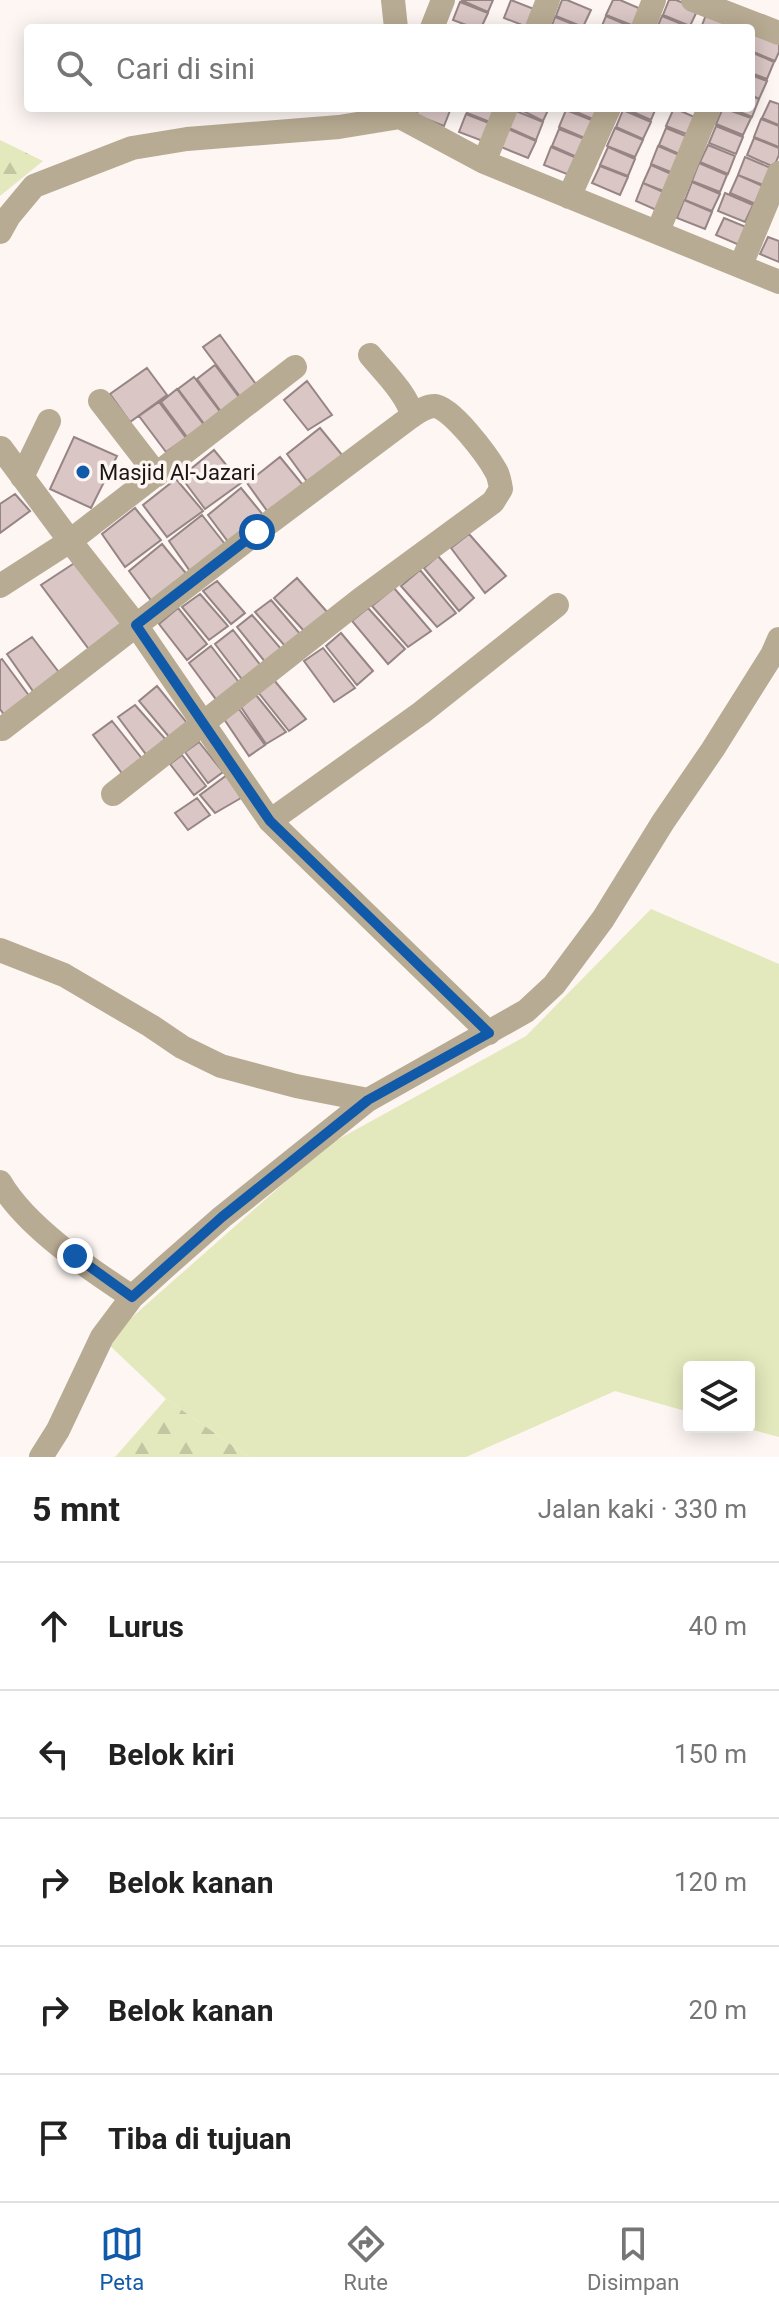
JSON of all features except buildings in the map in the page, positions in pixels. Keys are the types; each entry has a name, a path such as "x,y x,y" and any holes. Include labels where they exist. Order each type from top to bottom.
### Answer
{"street":[{"path":"393,0 396,24"},
{"path":"434,24 443,0"},
{"path":"539,24 548,0"},
{"path":"645,24 654,0"},
{"path":"693,0 742,24"},
{"path":"755,27 779,33"},
{"path":"484,162 504,112"},
{"path":"569,197 607,112"},
{"path":"658,231 707,112"},
{"path":"0,232 34,186 132,148 243,133 295,132 400,113 484,162 779,282"},
{"path":"741,265 779,173"},
{"path":"370,355 404,398 412,416"},
{"path":"0,586 70,541 295,367"},
{"path":"100,401 157,475"},
{"path":"2,729 412,416 426,407 436,406 445,410 463,427 496,471 501,485 493,502 361,599 113,794"},
{"path":"22,477 49,421"},
{"path":"1,448 136,625 270,821 489,1033"},
{"path":"270,821 421,713 557,605"},
{"path":"41,1457 58,1430 102,1337 132,1297 222,1217 368,1100 526,1011 554,985 603,919 713,749 779,639"},
{"path":"0,950 64,975 182,1047 221,1066 296,1086 368,1100"},
{"path":"0,1182 11,1201 41,1230 132,1297"}],"green space":[{"path":"0,140 43,161 0,196"},
{"path":"651,909 779,964 779,1437 755,1431 755,1361 683,1361 683,1410 615,1391 466,1457 249,1457 166,1399 105,1341 326,1146 526,1036"},
{"path":"166,1399 249,1457 115,1457"}],"place":[{"name":"Masjid Al-Jazari","path":"83,472"}],"route":[{"path":"75,1256 132,1297 222,1217 368,1100 489,1033 270,821 136,625 257,532"}]}
